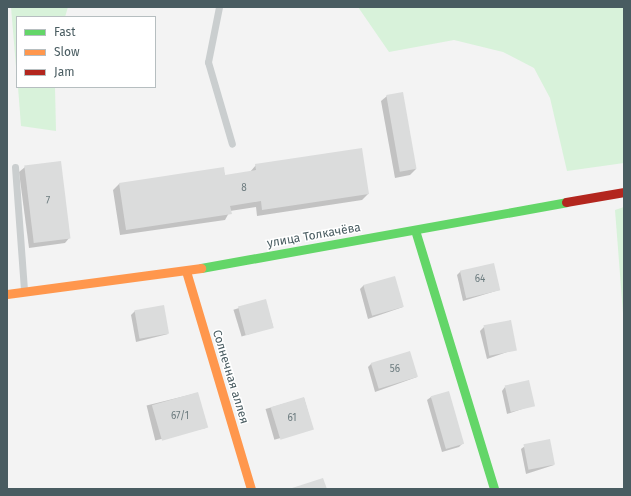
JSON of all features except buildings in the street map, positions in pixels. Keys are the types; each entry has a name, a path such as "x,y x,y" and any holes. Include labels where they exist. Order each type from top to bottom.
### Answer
{"street":[{"name":"улица Толкачёва","path":"7,294 186,272 624,192"},
{"path":"415,230 494,489"},
{"name":"Солнечная аллея","path":"186,272 252,489"}],"lane":[{"path":"219,7 208,62 232,144"},
{"path":"15,167 25,292"}],"green space":[{"path":"11,7 68,7 65,16 16,16 16,67"},
{"path":"358,7 624,7 624,163 567,171 550,98 534,68 503,52 454,40 389,52"},
{"path":"18,88 55,88 56,131 21,126"},
{"path":"624,207 624,326 615,210"}],"traffic: fast":[{"path":"201,268 566,202"},
{"path":"415,230 494,489"}],"traffic: slow":[{"path":"7,294 201,268"},
{"path":"186,271 251,489"}],"traffic: jam":[{"path":"566,202 624,192"}]}
